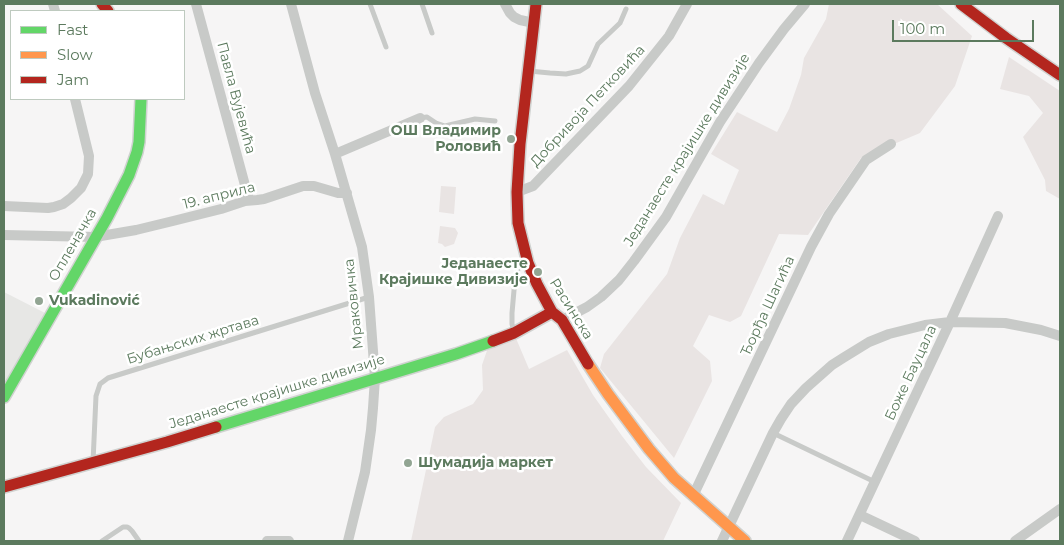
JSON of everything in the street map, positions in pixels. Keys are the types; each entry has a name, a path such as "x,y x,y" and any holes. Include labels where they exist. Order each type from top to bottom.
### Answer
{"street":[{"name":"Павла Вујевића","path":"196,4 249,200"},
{"name":"Мраковичка","path":"291,4 315,93 362,247 369,297 375,378 371,430 365,472 348,541"},
{"path":"506,4 514,17 534,23"},
{"name":"Расинска","path":"536,4 516,192 518,223 527,261 552,312 562,320 582,356 608,394 660,462 693,496 744,541"},
{"name":"Добривоја Петковића","path":"516,192 533,186 630,86 669,36 687,4"},
{"name":"Једанаесте крајишке дивизије","path":"562,320 601,298 634,261 666,217 724,116 759,63 805,4"},
{"path":"961,4 1060,75"},
{"path":"4,206 54,207 63,204 81,188 88,174 89,156 76,100"},
{"name":"Опленачка","path":"4,397 10,380 95,237 134,163 140,131 142,110 140,100"},
{"path":"335,154 420,118"},
{"name":"Ђорђа Шагића","path":"693,496 811,247 829,214 866,160 891,144"},
{"name":"19. априла","path":"4,235 95,237 136,230 309,186 347,194"},
{"name":"Боже Бауцала","path":"847,541 998,216"},
{"name":"Једанаесте крајишке дивизије","path":"4,487 167,442 456,354 514,333 552,312"},
{"path":"722,541 773,433 791,404 832,365 843,358 870,342 889,334 925,325 950,322 1005,323 1060,336"},
{"path":"1015,541 1060,509"},
{"path":"860,515 915,541"},
{"path":"267,541 289,541"}],"lane":[{"path":"370,4 386,46"},
{"path":"422,4 432,33"},
{"path":"528,71 572,74 588,66 598,44 620,23 626,9"},
{"path":"420,118 427,117 445,126 475,119 495,121"},
{"path":"514,333 512,313 515,279 519,266 527,261"},
{"name":"Бубањских жртава","path":"93,462 96,396 100,384 108,378 369,297"},
{"path":"773,433 875,482"},
{"path":"102,541 123,527 127,527 131,529 139,541"}],"shaded area":[{"path":"829,4 937,4 972,36 955,86 920,133 861,158 808,235 779,234 741,316 730,322 709,315 693,346 710,361 712,381 674,458 600,368 604,354 667,274 680,238 703,194 724,205 739,170 711,154 737,112 777,132 789,109 801,75 804,58 826,19"},
{"path":"1009,57 1060,91 1060,199 1046,191 1045,180 1023,137 1043,113 1029,96 1000,89"},
{"path":"441,186 456,187 454,214 439,212"},
{"path":"440,226 455,228 458,233 454,244 445,247 438,243"},
{"path":"4,292 45,313 4,386"},
{"path":"515,336 529,369 567,350 593,395 622,436 646,467 681,503 663,541 411,541 435,427 444,417 473,404 483,390 482,365 490,342"}],"traffic: fast":[{"path":"4,397 107,218 129,175 139,142 141,100"},
{"path":"216,427 493,341"}],"traffic: slow":[{"path":"588,364 649,449 674,478 745,541"}],"traffic: jam":[{"path":"102,4 107,10"},
{"path":"536,4 520,144 517,192 518,223 528,263 537,284 552,312 562,320 588,364"},
{"path":"961,4 1060,75"},
{"path":"493,341 514,333 552,312"},
{"path":"4,487 216,427"}],"place":[{"name":"ОШ Владимир Роловић","path":"511,139"},
{"name":"Једанаесте Крајишке Дивизије","path":"538,272"},
{"name":"Vukadinović","path":"39,301"},
{"name":"Шумадија маркет","path":"408,463"}]}
